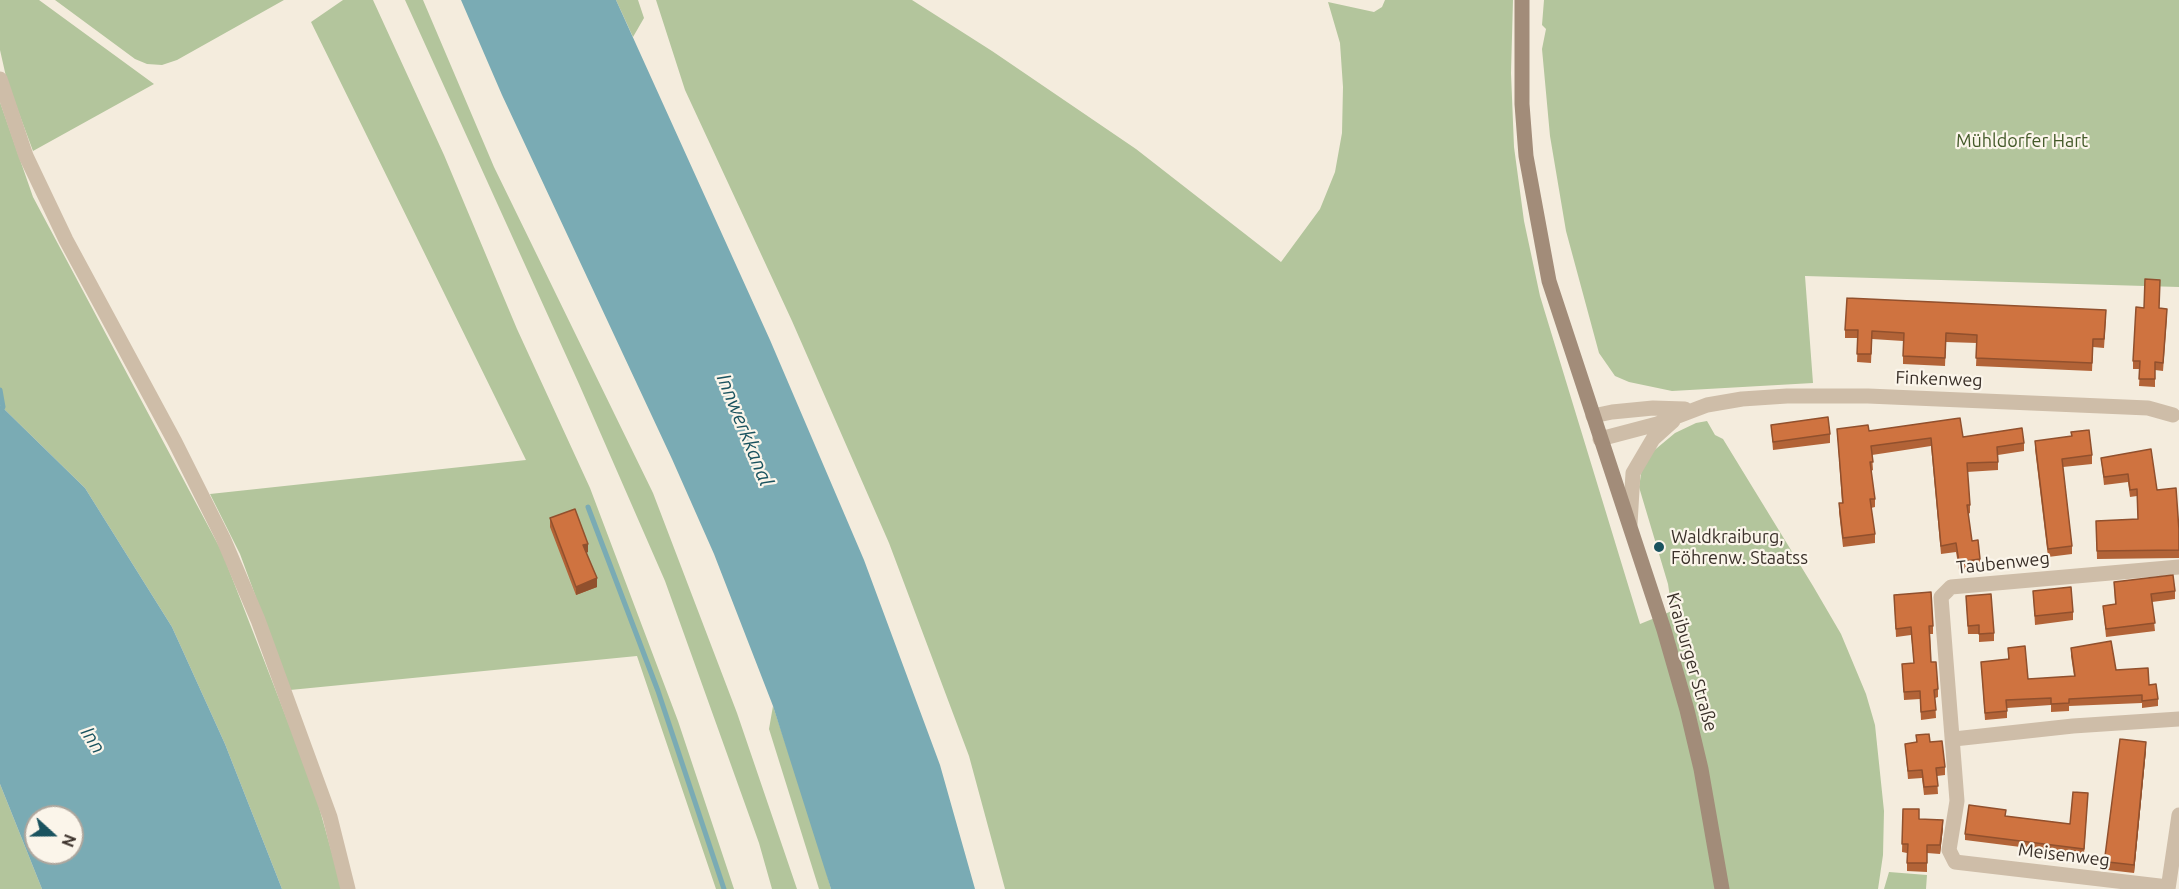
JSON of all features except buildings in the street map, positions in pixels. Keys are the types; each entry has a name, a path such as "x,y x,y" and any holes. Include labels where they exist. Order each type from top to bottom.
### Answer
{"main road":[{"name":"Kraiburger Straße","path":"1522,0 1522,104 1526,156 1549,281 1687,710 1722,889"}],"street":[{"path":"0,78 26,156 66,240 175,442 223,538 258,620 330,817 348,889"},
{"name":"Finkenweg","path":"1600,439 1657,424 1686,412 1742,399 1868,396 2148,408 2177,415"},
{"name":"Finkenweg","path":"1593,416 1653,408 1686,412"},
{"path":"1630,527 1633,473 1653,439 1686,412"},
{"name":"Taubenweg","path":"1955,862 1949,850 1957,801 1954,739 1941,597 1951,587 2179,567"},
{"path":"1954,739 2073,726 2179,719"},
{"name":"Meisenweg","path":"1955,862 2168,888 2179,815"}],"green space":[{"path":"0,0 39,0 154,84 33,151 7,81 0,50"},
{"path":"55,0 284,0 177,60 162,65 147,64 135,59"},
{"path":"343,0 373,0 444,155 517,329 590,488 678,721 734,889 716,889 637,656 290,690 240,554 210,494 526,460 311,22"},
{"path":"405,0 423,0 494,167 653,493 737,713 797,889 772,889 759,843 665,581 579,384"},
{"path":"616,0 638,0 644,18 633,37"},
{"path":"656,0 912,0 992,51 1136,149 1281,262 1320,209 1335,172 1342,133 1343,87 1340,43 1328,2 1374,12 1382,7 1385,0 1513,0 1511,73 1514,147 1524,221 1540,296 1640,624 1672,611 1668,584 1639,487 1642,468 1651,453 1675,433 1696,423 1707,421 1715,435 1723,439 1841,634 1866,694 1875,725 1884,811 1883,855 1878,889 1005,889 969,756 889,543 792,321 685,90"},
{"name":"Mühldorfer Hart","path":"1544,0 2179,0 2179,287 1805,276 1813,383 1672,391 1629,382 1615,376 1599,353 1566,231 1550,136 1542,49 1546,29 1542,25"},
{"path":"0,102 33,197 222,552 314,789 342,889 282,889 225,744 172,627 85,488 0,405"},
{"path":"773,706 816,835 831,889 819,889 769,729"},
{"path":"0,784 24,844 24,865 32,865 42,889 0,889"},
{"path":"1889,872 1927,875 1926,889 1884,889"}],"water":[{"name":"Innwerkkanal","path":"461,0 616,0 770,340 864,560 940,765 975,889 831,889 773,706 714,554 502,95"},
{"name":"Inn","path":"0,405 85,488 172,627 225,744 282,889 42,889 32,865 84,865 84,805 24,805 24,844 0,784"}],"waterway":[{"path":"0,390 3,407 0,413"},
{"path":"588,507 658,691 724,889"}],"place":[{"name":"Waldkraiburg, Föhrenw. Staatss","path":"1659,547"}]}
